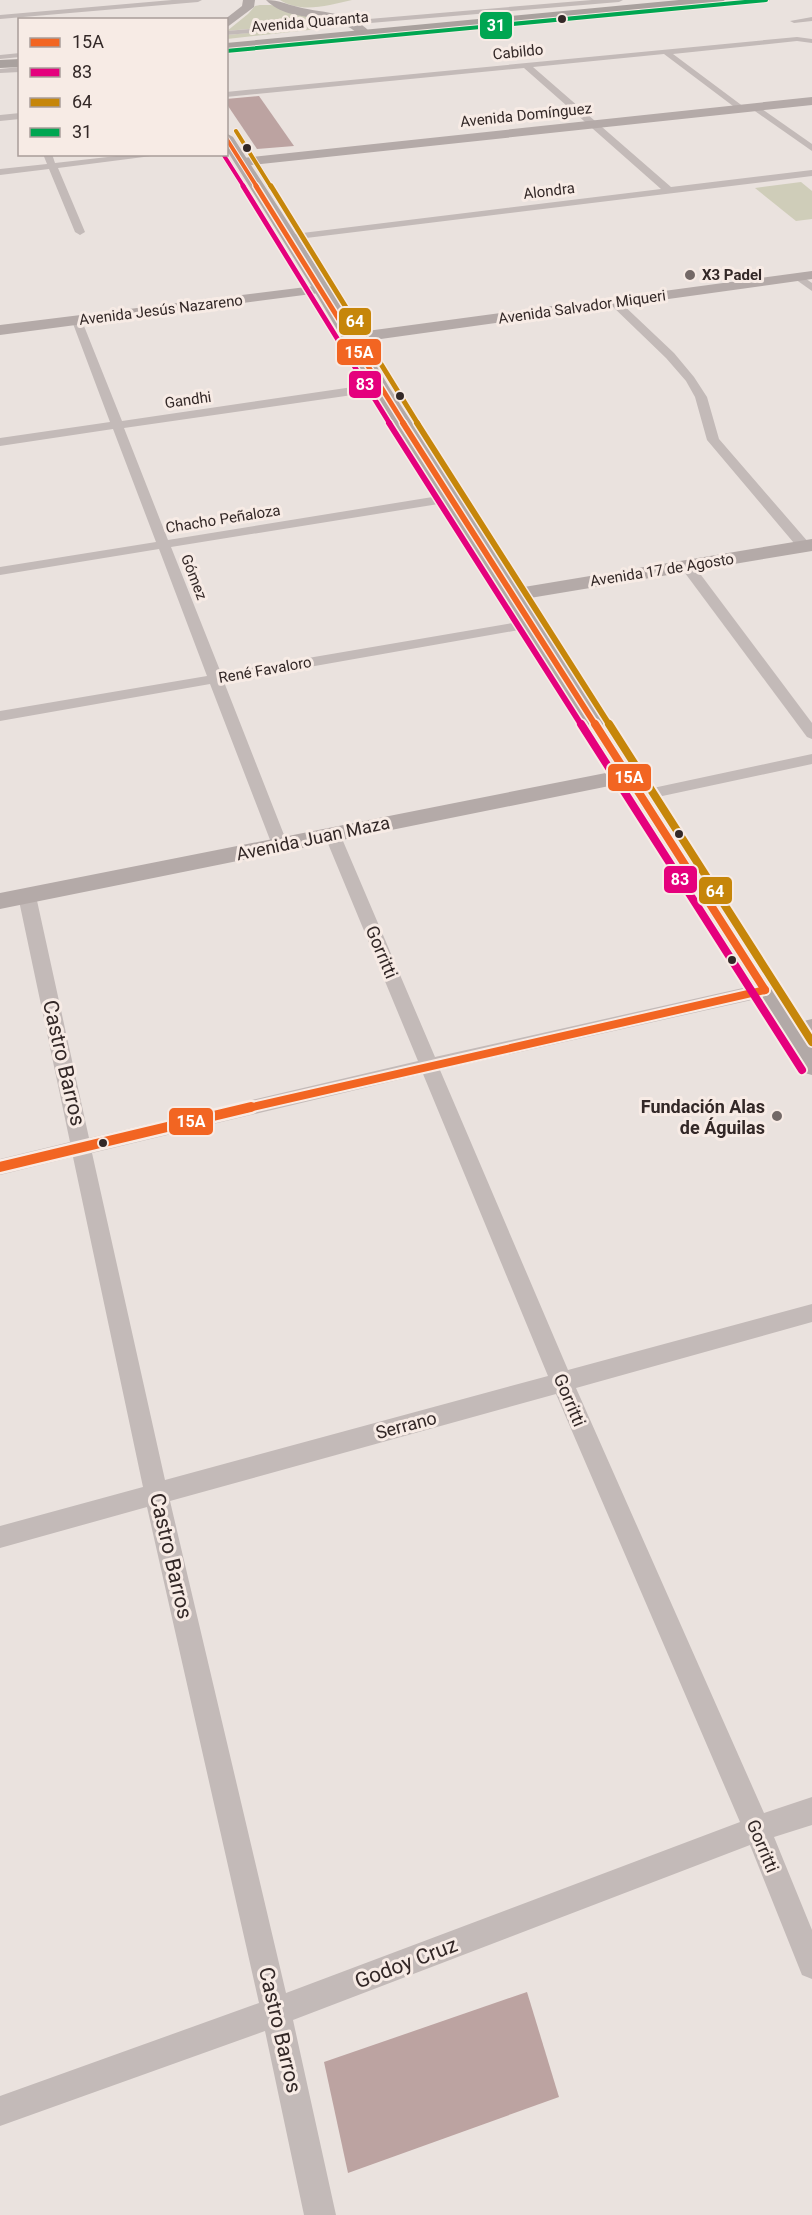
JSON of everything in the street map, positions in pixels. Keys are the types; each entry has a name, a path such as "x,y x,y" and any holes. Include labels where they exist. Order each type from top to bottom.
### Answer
{"highway":[{"name":"Avenida Quaranta","path":"228,49 361,30 675,0"},
{"name":"Avenida Quaranta","path":"228,41 719,0"},
{"path":"482,12 514,14"}],"main road":[{"path":"228,22 248,7 249,0"},
{"path":"272,0 290,9 361,30"},
{"name":"Avenida Domínguez","path":"243,162 812,101"},
{"path":"229,144 243,162 380,387 633,786 765,990 802,1030 812,1064"},
{"name":"Avenida Salvador Miqueri","path":"352,338 805,276"},
{"name":"Avenida Jesús Nazareno","path":"0,330 322,289"},
{"name":"Avenida 17 de Agosto","path":"512,595 808,545"},
{"name":"Avenida Juan Maza","path":"0,901 332,834 633,786"}],"street":[{"path":"0,17 198,0"},
{"path":"361,30 405,20 550,3 619,0"},
{"path":"228,33 361,30 766,0"},
{"path":"794,21 812,19"},
{"name":"Cabildo","path":"228,95 797,39 811,42"},
{"path":"666,52 741,108"},
{"path":"0,57 18,55"},
{"path":"525,65 669,191"},
{"path":"0,71 13,68"},
{"path":"755,107 812,148"},
{"path":"0,118 18,116"},
{"path":"48,156 80,232"},
{"path":"0,172 144,156"},
{"name":"Alondra","path":"290,237 812,173"},
{"path":"805,276 812,288"},
{"path":"614,302 689,378 699,393 704,407 706,428 713,440 808,545"},
{"name":"Gómez","path":"76,321 280,845"},
{"name":"Gandhi","path":"0,442 380,387"},
{"name":"Chacho Peñaloza","path":"0,571 451,498"},
{"path":"687,566 812,734"},
{"name":"René Favaloro","path":"0,716 530,624"},
{"path":"633,786 812,759"},
{"name":"Gorritti","path":"332,834 562,1382 757,1829 812,1965"},
{"name":"Castro Barros","path":"27,896 156,1494 276,2012 320,2215"},
{"path":"0,1167 429,1065 765,990"},
{"name":"Serrano","path":"0,1537 812,1313"},
{"name":"Godoy Cruz","path":"0,2111 276,2012 757,1829 812,1811"}],"shaded area":[{"path":"280,0 352,0 324,6 297,7"},
{"path":"271,5 333,21 228,31 255,6"},
{"path":"334,25 345,26 228,39 228,35"},
{"path":"801,182 812,191 812,219 796,221 755,188"}],"building":[{"path":"259,96 294,146 257,149 228,106 228,99"},
{"path":"527,1992 559,2097 348,2173 324,2062"}],"transit line":[{"name":"31","path":"228,51 766,0"},
{"name":"64","path":"236,131 332,283 390,381 812,1042"},
{"name":"15A","path":"228,141 322,289 380,387 765,990"},
{"name":"83","path":"224,156 312,295 370,393 802,1070"},
{"name":"15A","path":"0,1167 429,1065 765,990"}],"place":[{"name":"X3 Padel","path":"690,275"},
{"name":"Fundación Alas de Águilas","path":"777,1116"}]}
